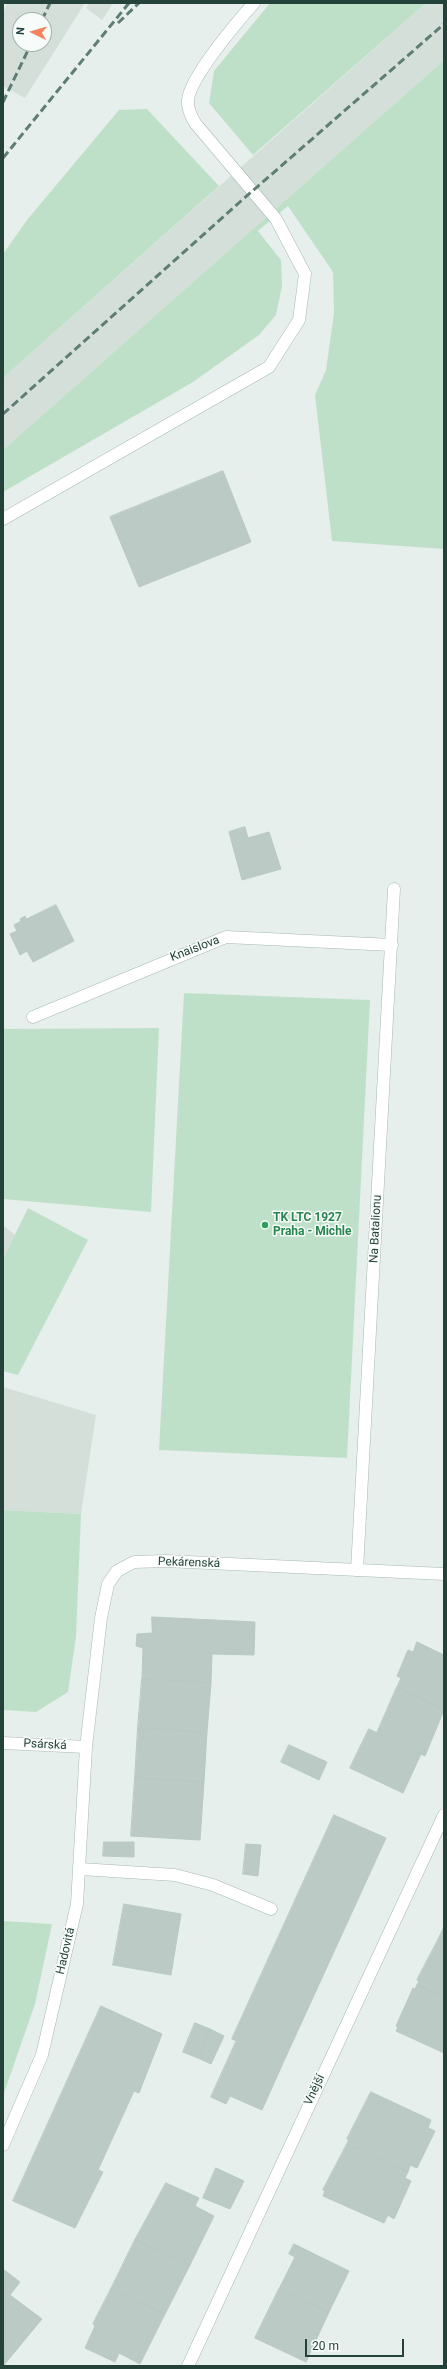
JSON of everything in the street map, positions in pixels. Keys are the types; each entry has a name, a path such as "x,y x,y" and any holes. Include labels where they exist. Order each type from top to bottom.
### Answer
{"street":[{"path":"3,519 269,367 299,320 305,274 276,219 195,123 190,113 187,100 195,78 254,3"},
{"name":"Na Batalionu","path":"356,1570 394,889"},
{"name":"Knaislova","path":"33,1017 226,937 392,945"},
{"name":"Pekárenská","path":"86,1748 101,1618 108,1584 116,1571 134,1562 166,1561 444,1574"},
{"name":"Psárská","path":"3,1743 86,1748"},
{"name":"Hadovitá","path":"3,2145 42,2055 77,1904 86,1748"},
{"name":"Vnější","path":"188,2366 444,1815"},
{"path":"80,1869 175,1875 213,1885 271,1909"}],"shaded area":[{"path":"7,3 85,3 25,98 3,86 3,13"},
{"path":"89,3 113,3 102,20 86,8"},
{"path":"426,3 444,3 444,60 3,450 3,378"},
{"path":"3,1225 15,1235 3,1259"},
{"path":"3,1387 96,1415 81,1514 3,1510"}],"green space":[{"path":"270,3 426,3 253,155 209,103 214,71"},
{"path":"444,60 444,549 332,541 315,395 326,370 334,313 333,272 288,206 258,231 281,260 282,286 276,315 259,335 193,382 3,492 3,450"},
{"path":"147,109 219,186 3,378 3,254 27,220 119,110"},
{"name":"TK LTC 1927 Praha - Michle","path":"184,993 370,1000 347,1458 159,1450"},
{"path":"159,1028 151,1212 3,1199 3,1029"},
{"path":"28,1208 88,1240 18,1375 3,1371 3,1259"},
{"path":"3,1510 81,1514 76,1637 68,1692 36,1712 3,1710"},
{"path":"3,1921 52,1924 35,2004 3,2096"}],"building":[{"path":"223,471 251,542 139,587 110,517"},
{"path":"245,827 248,838 269,832 281,869 242,880 229,832"},
{"path":"56,905 74,941 33,962 27,951 20,955 10,934 17,931 14,925 21,921 20,919 25,916 26,919"},
{"path":"152,1617 255,1622 254,1655 212,1654 211,1683 142,1679 143,1648 136,1646 137,1634 152,1633"},
{"path":"417,1642 444,1655 444,1710 397,1687 401,1678 397,1676 408,1650 413,1652"},
{"path":"142,1679 211,1683 207,1732 138,1728"},
{"path":"397,1687 444,1710 425,1756 377,1733"},
{"path":"138,1728 207,1732 204,1782 135,1778"},
{"path":"369,1729 421,1754 403,1793 350,1768"},
{"path":"289,1745 327,1762 319,1780 281,1762"},
{"path":"135,1778 204,1782 200,1840 131,1836"},
{"path":"334,1815 386,1838 283,2063 232,2039"},
{"path":"104,1842 134,1842 134,1857 103,1856"},
{"path":"246,1844 261,1845 258,1876 243,1874"},
{"path":"124,1904 181,1914 171,1975 113,1965"},
{"path":"444,1927 444,1943 438,1940"},
{"path":"438,1940 444,1943 444,1997 417,1985 419,1981 417,1980"},
{"path":"417,1985 444,1997 444,2053 396,2031 398,2027 396,2026 413,1988 415,1989"},
{"path":"101,2006 162,2034 139,2093 134,2091 98,2170 103,2172 75,2228 13,2201"},
{"path":"195,2023 210,2029 198,2058 183,2052"},
{"path":"210,2029 224,2036 211,2064 198,2058"},
{"path":"236,2042 283,2063 262,2110 230,2096 226,2104 211,2097"},
{"path":"371,2092 431,2120 428,2128 435,2131 417,2168 410,2165 408,2172 347,2144 349,2139 347,2139"},
{"path":"347,2144 408,2172 405,2178 411,2181 394,2219 388,2215 384,2223 323,2196 325,2191 323,2190"},
{"path":"216,2168 244,2181 230,2209 203,2198"},
{"path":"166,2183 199,2198 195,2206 214,2216 190,2265 135,2240"},
{"path":"135,2240 190,2265 165,2314 111,2289"},
{"path":"294,2244 349,2271 329,2312 279,2289 295,2257 289,2254"},
{"path":"3,2269 20,2282 10,2295 42,2319 4,2365"},
{"path":"111,2289 165,2314 140,2364 119,2353 115,2362 85,2348 95,2326 93,2324"},
{"path":"279,2289 329,2312 306,2362 255,2338"}],"railway":[{"path":"46,12 50,3"},
{"path":"3,158 129,3"},
{"path":"118,23 139,3"},
{"path":"3,414 241,201 444,24"},
{"path":"3,102 27,52"}],"place":[{"name":"TK LTC 1927 Praha - Michle","path":"265,1225"}]}
